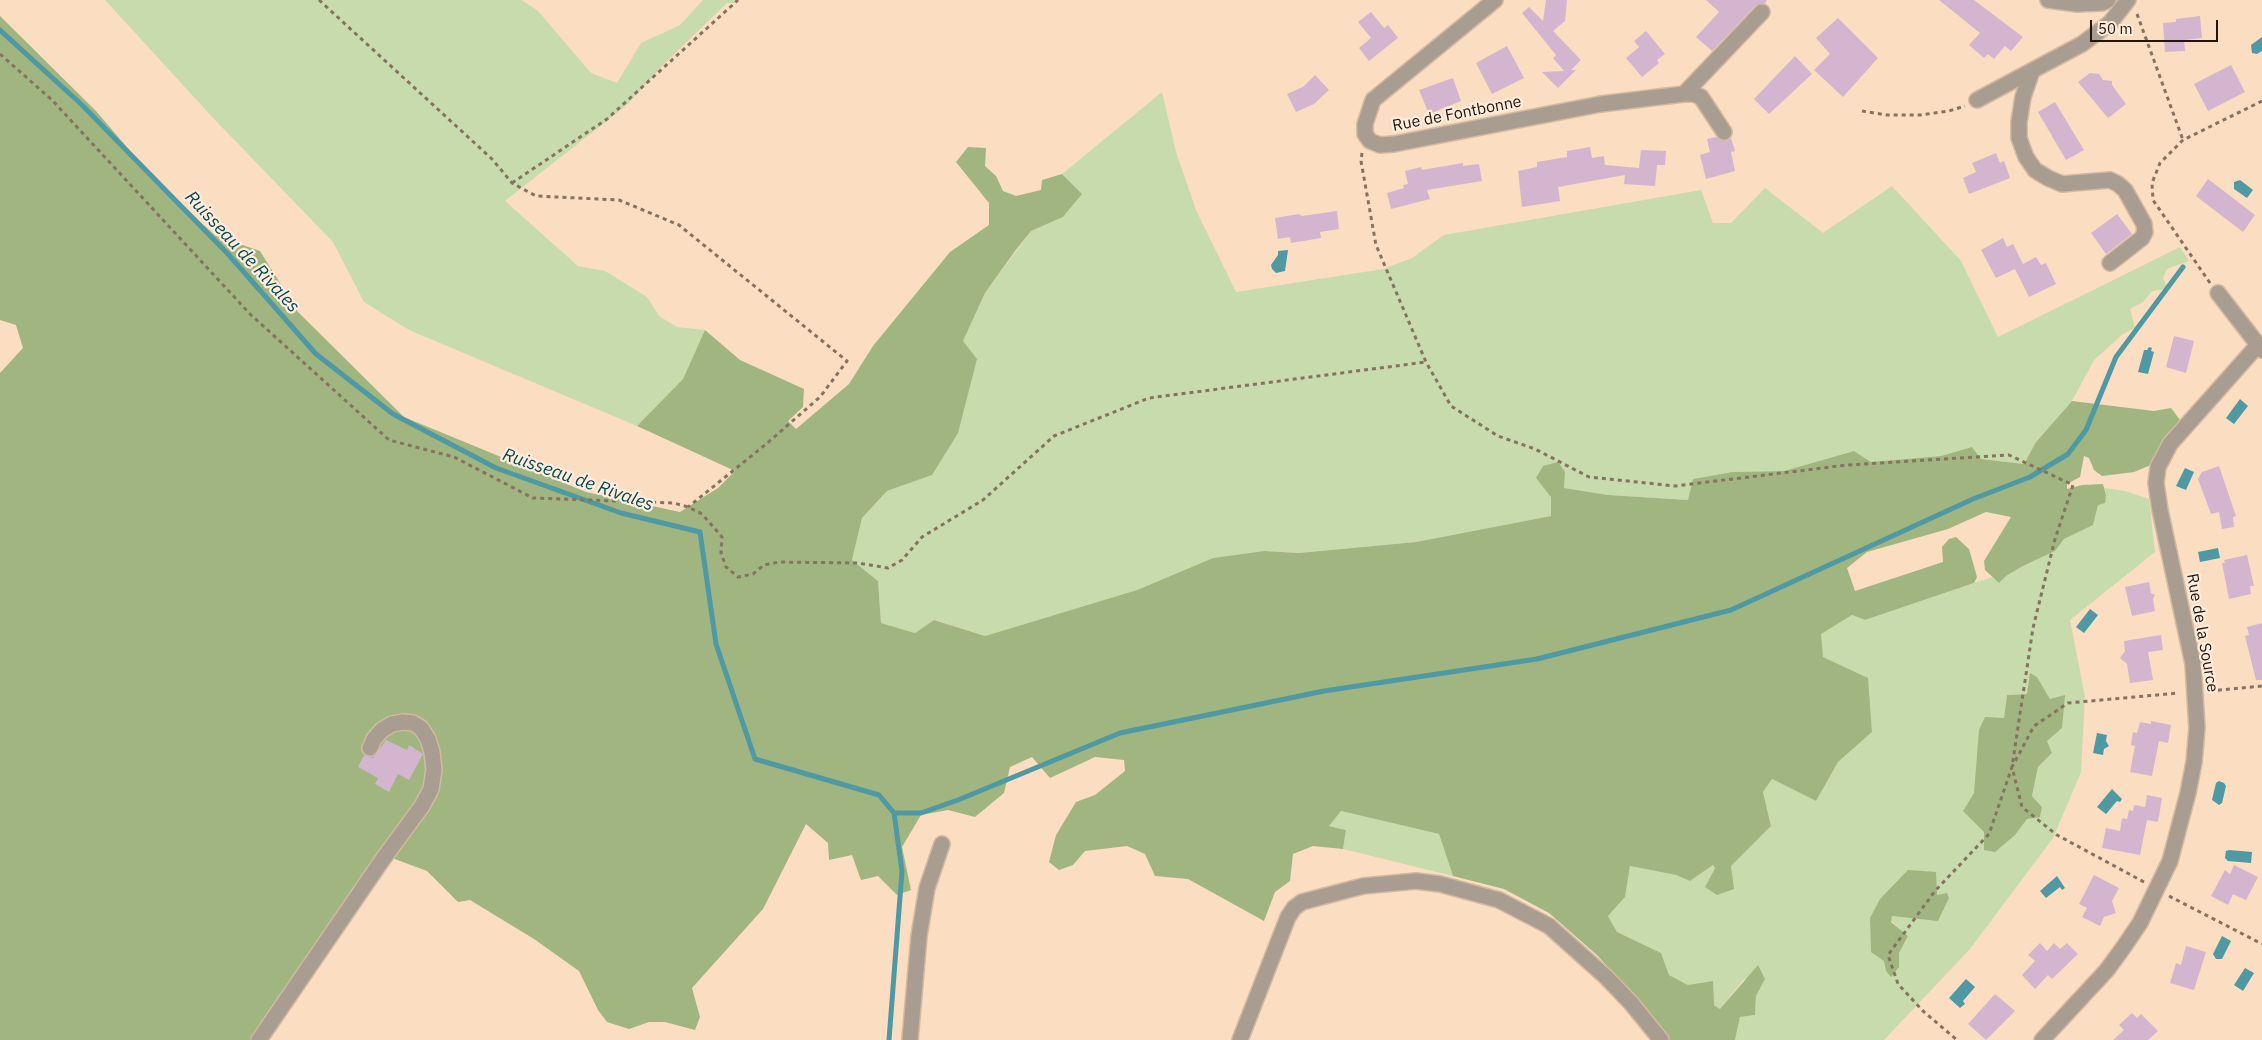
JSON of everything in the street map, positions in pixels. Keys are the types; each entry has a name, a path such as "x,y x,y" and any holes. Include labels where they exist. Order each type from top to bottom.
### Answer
{"street":[{"name":"Rue de Fontbonne","path":"1495,0 1373,100 1368,111 1365,134 1370,141 1380,145 1394,144 1602,104 1684,94"},
{"path":"2048,0 2077,4 2102,3 2108,0"},
{"path":"1977,100 2082,44 2132,4"},
{"path":"1684,94 1762,12"},
{"path":"2032,71 2022,97 2019,122 2019,138 2026,157 2036,170 2062,184 2110,180 2118,184 2125,190 2144,224 2145,232 2142,238 2110,263"},
{"path":"1684,94 1694,94 1701,97 1724,132"},
{"path":"2218,293 2260,348"},
{"name":"Rue de la Source","path":"2042,1040 2107,970 2140,923 2158,890 2170,861 2182,822 2194,762 2197,728 2192,664 2160,510 2156,483 2158,467 2170,444 2260,348"},
{"path":"259,1040 383,859 422,806 431,789 434,770 432,752 428,739 421,728 403,722 392,724 374,738 370,748"},
{"path":"910,1040 919,936 927,888 942,844"},
{"path":"1240,1040 1288,917 1294,908 1302,902 1363,886 1416,881 1440,884 1499,900 1549,926 1606,977 1631,1003 1661,1040"}],"path":[{"path":"319,0 492,159 512,183 536,196 619,200 678,225 847,362 820,397 688,508"},
{"path":"512,183 607,119 738,0"},
{"path":"2132,4 2183,140"},
{"path":"0,54 52,100 250,314 389,440 454,457 533,498 674,503 688,508 702,514 722,537 721,553 726,567 738,577 753,574 764,565 779,562 858,564 888,568 902,560 922,536 983,500 1054,436 1150,398 1426,362"},
{"path":"1862,111 1888,115 1920,115 1949,111 1977,100"},
{"path":"2218,293 2153,200 2152,184 2160,163 2183,140 2262,101"},
{"path":"1365,134 1361,161 1376,246 1426,362 1451,406 1498,436 1535,449 1589,477 1675,486 1847,465 2009,455 2073,485 2055,538 2033,628 2012,767 1990,834 1935,891 1888,955 1898,984 1923,1012 1957,1040"},
{"path":"2262,686 2068,704 2034,726 2012,767 2022,807 2057,835 2262,944"}],"green space":[{"path":"105,0 522,0 538,11 591,73 617,83 641,43 680,25 703,0 737,0 735,3 727,3 663,65 627,105 505,201 578,266 605,271 647,297 659,316 677,327 705,330 683,379 637,426 409,330 364,302 333,242 215,120"},
{"path":"0,16 96,111 161,187 216,236 260,251 298,312 404,417 586,492 680,512 718,488 735,471 637,426 683,379 705,330 740,360 804,389 803,407 788,421 796,429 849,384 873,346 950,252 989,225 989,203 956,162 968,147 986,148 985,166 996,176 1003,191 1016,196 1041,190 1042,180 1062,174 1082,194 1063,217 1031,231 985,293 963,341 977,359 958,433 932,475 887,491 862,518 852,560 878,581 881,623 915,633 934,620 985,636 1137,590 1213,558 1264,551 1299,553 1416,542 1551,516 1551,497 1536,478 1543,466 1558,462 1565,472 1564,488 1608,495 1688,500 1693,479 1733,472 1784,471 1854,451 1871,462 1941,456 1972,447 1981,459 2024,464 2036,442 2072,401 2154,411 2171,408 2183,424 2164,442 2151,465 2134,472 2102,476 2094,470 2089,458 2084,456 2080,477 2067,484 2067,489 2082,485 2103,484 2106,495 2105,503 2098,505 2093,525 2064,539 2055,551 2023,566 2006,576 1999,583 1985,570 1984,561 2011,517 1986,512 1948,529 1867,552 1847,568 1855,591 1943,562 1942,547 1949,539 1956,537 1969,549 1977,577 1974,583 1865,620 1852,615 1821,634 1823,657 1868,678 1872,732 1838,762 1816,801 1772,779 1763,792 1771,826 1731,866 1734,889 1717,895 1705,887 1715,868 1713,865 1690,881 1676,875 1630,866 1625,897 1608,916 1617,932 1661,953 1669,975 1688,985 1713,981 1714,1005 1720,1009 1758,965 1765,979 1756,996 1755,1015 1740,1017 1735,1040 1666,1040 1627,989 1598,956 1549,913 1504,889 1453,876 1439,834 1341,811 1329,826 1346,830 1343,849 1313,846 1293,854 1290,881 1275,892 1264,921 1188,879 1155,876 1145,854 1127,846 1085,851 1073,865 1059,870 1049,862 1056,835 1076,802 1095,795 1125,771 1124,760 1095,757 1050,778 1032,757 1010,767 1004,793 975,817 948,810 921,815 902,847 911,890 897,895 878,876 861,880 852,855 829,860 828,843 806,824 763,909 692,988 700,1017 695,1030 665,1022 649,1022 629,1029 607,1022 598,1010 579,971 534,939 470,900 458,902 427,871 384,855 267,1040 0,1040 0,373 23,348 16,325 0,320"},
{"path":"1162,92 1176,152 1196,210 1236,292 1383,269 1412,258 1444,235 1701,190 1713,223 1731,223 1765,188 1823,233 1892,186 1961,261 1998,337 2180,247 2189,261 2167,269 2163,278 2167,287 2152,291 2143,302 2130,309 2135,328 2123,334 2094,360 2072,401 2036,442 2024,464 1981,459 1972,447 1941,456 1871,462 1854,451 1784,471 1733,472 1688,500 1608,495 1563,488 1565,472 1551,497 1551,516 1416,542 1299,553 1264,551 1213,558 1137,590 985,636 935,620 915,633 881,623 878,581 852,560 862,518 887,491 932,475 963,341 985,293 1031,231 1063,217 1082,194 1062,174"},
{"path":"2105,488 2125,491 2149,499 2155,552 2070,620 2085,697 2081,772 2053,838 1970,949 1884,1040 1735,1040 1740,1017 1755,1015 1756,996 1765,979 1744,979 1720,1009 1688,985 1669,975 1661,953 1617,932 1608,916 1625,897 1630,866 1676,875 1690,881 1713,865 1715,867 1705,887 1730,866 1771,826 1763,792 1772,779 1816,801 1838,762 1872,732 1867,678 1823,657 1820,634 1852,615 1865,620 1992,577 1999,583 2006,576 2023,566 2055,551 2064,539 2093,525 2098,505 2106,495","holes":["2037,677 2050,699 2047,742 2052,753 2038,767 2032,796 2042,807 2027,818 2015,835 1984,849 1984,832 1964,811 1974,793 2004,718 2007,695 2027,694","1937,895 1949,898 1938,920 1892,916 1891,921 1908,936 1899,953 1899,967 1886,971 1880,899"]},
{"path":"2030,673 2037,677 2050,699 2065,695 2062,728 2047,741 2052,753 2038,767 2032,796 2042,807 2040,817 2027,819 2015,835 1995,852 1984,850 1984,832 1963,811 1974,793 1979,730 1985,717 2004,718 2007,695 2027,694"},
{"path":"1341,811 1439,834 1453,876 1343,849 1346,830 1328,826"},
{"path":"1908,870 1936,872 1937,895 1947,893 1949,898 1938,921 1892,916 1891,922 1908,936 1899,953 1899,967 1891,977 1886,971 1884,961 1871,952 1870,918 1880,899"}],"water":[{"path":"2262,37 2262,51 2257,54 2252,53 2251,45"},
{"path":"2240,180 2253,190 2247,198 2234,189 2234,182"},
{"path":"1288,250 1285,271 1276,273 1271,265 1278,255 1278,251"},
{"path":"2149,347 2154,352 2148,374 2138,372 2144,350 2147,350"},
{"path":"2240,399 2248,406 2234,424 2226,418"},
{"path":"2185,468 2194,472 2186,490 2176,486"},
{"path":"2218,548 2220,558 2200,562 2198,552"},
{"path":"2090,609 2098,615 2084,633 2076,627"},
{"path":"2097,733 2107,735 2106,741 2109,746 2104,749 2103,755 2093,753"},
{"path":"2219,781 2226,786 2222,803 2219,805 2212,800 2216,783"},
{"path":"2112,789 2122,799 2120,802 2117,801 2106,814 2097,807"},
{"path":"2226,851 2252,852 2251,863 2228,861 2225,858"},
{"path":"2057,876 2065,888 2062,890 2060,887 2046,898 2040,891"},
{"path":"2222,936 2231,941 2222,959 2216,959 2213,954"},
{"path":"2245,968 2254,973 2243,991 2234,985"},
{"path":"1966,979 1975,987 1963,1001 1965,1004 1960,1008 1949,998"}],"building":[{"path":"1546,0 1567,0 1565,21 1553,31 1581,60 1571,70 1576,70 1558,88 1542,72 1564,71 1553,58 1556,55 1522,13 1529,7 1543,21"},
{"path":"1706,0 1767,0 1765,3 1755,6 1712,51 1696,37 1719,12"},
{"path":"1939,0 1974,0 2023,37 2011,51 2005,46 1994,59 1988,54 1984,58 1969,45 1980,33"},
{"path":"1371,12 1384,28 1388,25 1398,38 1369,61 1359,48 1371,38 1358,22"},
{"path":"2200,16 2202,38 2184,40 2185,51 2165,52 2163,23 2176,22 2176,19"},
{"path":"1838,18 1878,58 1843,97 1814,70 1830,54 1816,38"},
{"path":"1646,31 1665,54 1657,60 1659,63 1642,77 1626,58 1639,47 1634,41"},
{"path":"1507,46 1524,78 1492,94 1476,63"},
{"path":"1795,56 1812,74 1769,114 1754,99"},
{"path":"2231,65 2245,92 2208,111 2194,84"},
{"path":"2090,73 2099,74 2103,80 2112,81 2112,85 2126,104 2108,118 2078,82"},
{"path":"1315,75 1329,90 1314,104 1296,112 1287,94 1303,87"},
{"path":"1453,78 1461,101 1429,114 1419,90"},
{"path":"2055,102 2084,150 2066,160 2038,112"},
{"path":"1716,137 1724,141 1731,138 1735,151 1731,152 1735,171 1706,179 1700,155 1710,152 1707,139"},
{"path":"1590,147 1592,158 1604,156 1605,165 1639,168 1641,150 1666,151 1665,165 1657,165 1655,186 1624,184 1625,175 1558,187 1560,201 1522,207 1518,171 1537,167 1537,162 1567,157 1567,151"},
{"path":"1996,153 2000,163 2004,161 2010,178 1969,194 1963,178 1976,172 1972,163"},
{"path":"1463,163 1463,166 1479,164 1482,181 1427,190 1430,199 1391,209 1387,193 1404,188 1403,185 1408,184 1405,171 1421,167 1422,170"},
{"path":"2208,179 2255,215 2243,232 2196,196"},
{"path":"1337,211 1339,229 1320,232 1321,238 1291,243 1290,237 1278,239 1275,218"},
{"path":"2117,214 2132,234 2106,254 2091,233"},
{"path":"2003,238 2007,247 2013,244 2023,264 2036,257 2041,265 2046,263 2056,284 2029,297 2015,269 1996,278 1981,250"},
{"path":"2174,336 2194,341 2186,373 2166,367"},
{"path":"2219,466 2236,516 2233,517 2234,527 2222,529 2219,512 2211,514 2198,479 2202,472"},
{"path":"2247,555 2254,586 2250,586 2251,594 2229,599 2222,563 2225,563 2224,560"},
{"path":"2149,582 2151,593 2155,595 2153,599 2155,611 2132,616 2125,587"},
{"path":"2262,623 2262,680 2256,680 2245,636 2249,635 2247,627"},
{"path":"2161,635 2163,650 2148,652 2153,680 2130,683 2127,664 2120,658 2125,651 2124,641"},
{"path":"2151,721 2171,725 2168,743 2159,741 2152,776 2130,772 2135,746 2131,745 2133,732 2137,733 2140,722 2151,724"},
{"path":"386,740 407,750 409,745 423,754 409,780 398,774 389,792 375,784 378,778 358,767 364,755 373,758"},
{"path":"2147,795 2162,798 2158,822 2147,820 2140,855 2102,848 2106,828 2120,831 2122,818 2127,819 2129,810 2133,811 2134,805 2145,807"},
{"path":"2234,865 2258,877 2246,900 2233,894 2228,905 2211,896 2225,870 2230,874"},
{"path":"2094,875 2119,888 2112,901 2116,913 2104,917 2100,926 2082,917 2087,908 2079,904"},
{"path":"2040,943 2047,951 2054,943 2060,949 2067,943 2078,954 2052,979 2048,975 2035,989 2022,975 2035,961 2028,955"},
{"path":"2186,946 2206,952 2194,990 2170,983 2176,963 2181,965"},
{"path":"1995,994 2015,1011 1986,1040 1968,1024"},
{"path":"2132,1013 2137,1018 2141,1014 2158,1031 2148,1040 2113,1040 2124,1030 2119,1025"}],"waterway":[{"name":"Ruisseau de Rivales","path":"0,30 81,104 228,254 316,354 393,414 496,468 621,513 700,532 716,644 755,759 879,795 894,813 902,871 889,1040"},
{"path":"894,813 921,813 958,800 1120,733 1324,691 1537,659 1731,610 1973,499 2030,477 2068,454 2086,430 2116,357 2183,267"}]}
